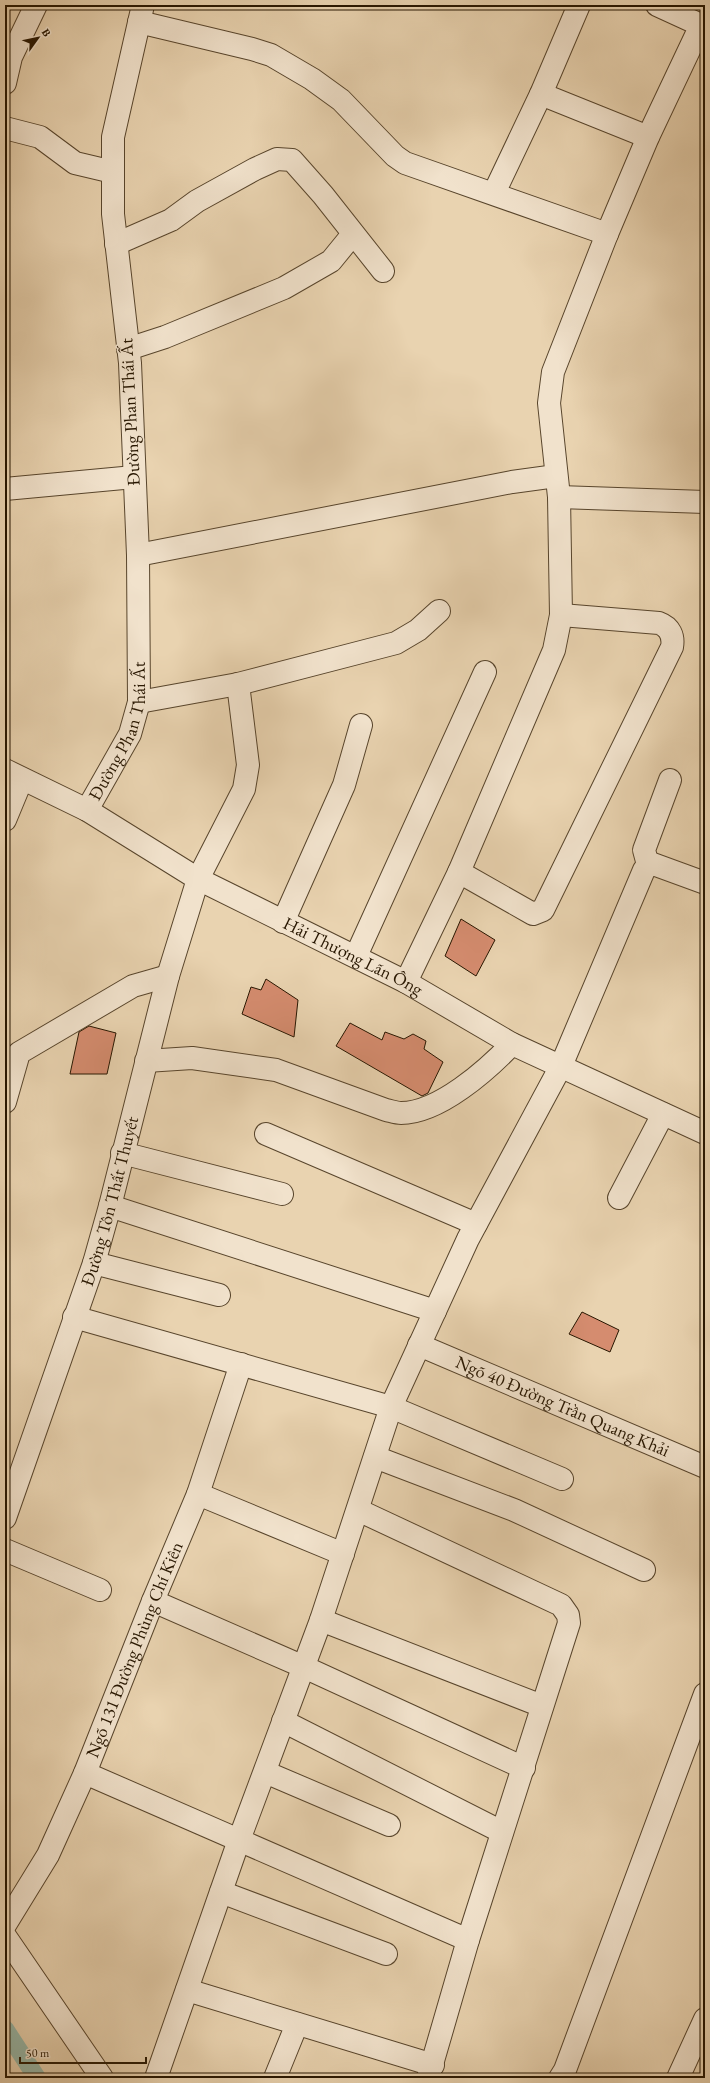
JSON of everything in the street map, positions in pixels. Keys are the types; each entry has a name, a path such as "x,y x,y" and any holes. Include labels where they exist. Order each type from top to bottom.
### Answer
{"street":[{"path":"5,83 11,57 36,5"},
{"path":"494,193 541,94 579,5"},
{"path":"406,982 458,872 549,665 559,633 561,615 559,497 550,403 553,372 607,234 648,137 703,26 657,5"},
{"path":"141,14 271,55 312,79 341,100 395,156 405,163 494,193 607,234"},
{"name":"Đường Phan Thái Ất","path":"87,810 130,734 139,702 138,556 128,349 113,214 113,136 141,14"},
{"path":"541,94 648,137"},
{"path":"5,128 40,137 75,163 113,172"},
{"path":"116,244 171,220 197,201 277,159 292,160 323,195 383,271"},
{"path":"128,349 165,337 284,288 331,262 354,234"},
{"path":"138,556 512,482 556,476"},
{"path":"5,489 134,477"},
{"path":"559,497 705,502"},
{"path":"139,702 238,684 396,643 418,630 439,611"},
{"path":"458,872 533,914 543,910 672,647 673,641 670,632 659,623 561,615"},
{"path":"356,956 485,672"},
{"name":"Đường Tôn Thất Thuyết","path":"5,1518 94,1263 110,1206 122,1153 168,976 198,879 244,789 248,774 238,684"},
{"path":"283,922 344,785 361,725"},
{"path":"5,820 13,774"},
{"name":"Hải Thượng Lãn Ông","path":"13,774 87,810 198,879 406,982 512,1044 705,1134"},
{"path":"156,2078 239,1840 321,1620 391,1407 476,1224 561,1066 648,865 644,850 670,780"},
{"path":"648,865 653,864 705,883"},
{"path":"5,1102 12,1050 133,986 168,976"},
{"path":"146,1061 192,1058 276,1070 386,1110 402,1113 424,1108 457,1091 474,1080 512,1044"},
{"path":"619,1198 663,1114"},
{"path":"266,1134 476,1224"},
{"path":"122,1153 282,1194"},
{"path":"110,1206 435,1311"},
{"path":"94,1263 219,1295"},
{"path":"74,1317 391,1407 562,1479"},
{"name":"Ngõ 40 Đường Trần Quang Khải","path":"419,1345 705,1467"},
{"name":"Ngõ 131 Đường Phùng Chí Kiên","path":"5,1925 48,1855 85,1773 153,1601 198,1494 241,1364"},
{"path":"375,1457 514,1510 644,1570"},
{"path":"198,1494 343,1554"},
{"path":"187,1990 297,2024 430,2072 468,1940 569,1623 566,1611 561,1605 358,1510"},
{"path":"5,1550 100,1590"},
{"path":"153,1601 304,1667 524,1768"},
{"path":"321,1620 542,1706"},
{"path":"568,2075 704,1704"},
{"path":"284,1721 502,1832"},
{"path":"265,1772 389,1826"},
{"path":"85,1773 468,1940"},
{"path":"221,1892 386,1954"},
{"path":"5,1936 102,2078"},
{"path":"678,2078 705,2019"},
{"path":"275,2078 297,2024"}],"building":[{"path":"461,919 495,940 476,976 445,956"},
{"path":"266,979 298,1000 294,1037 242,1014 251,987 261,990"},
{"path":"350,1023 382,1040 385,1032 404,1039 413,1034 426,1041 424,1049 443,1062 428,1093 422,1096 336,1046"},
{"path":"89,1026 116,1033 107,1074 70,1074 79,1032"},
{"path":"582,1312 619,1330 610,1352 569,1334"}],"waterway":[{"path":"5,2029 37,2078"}]}
